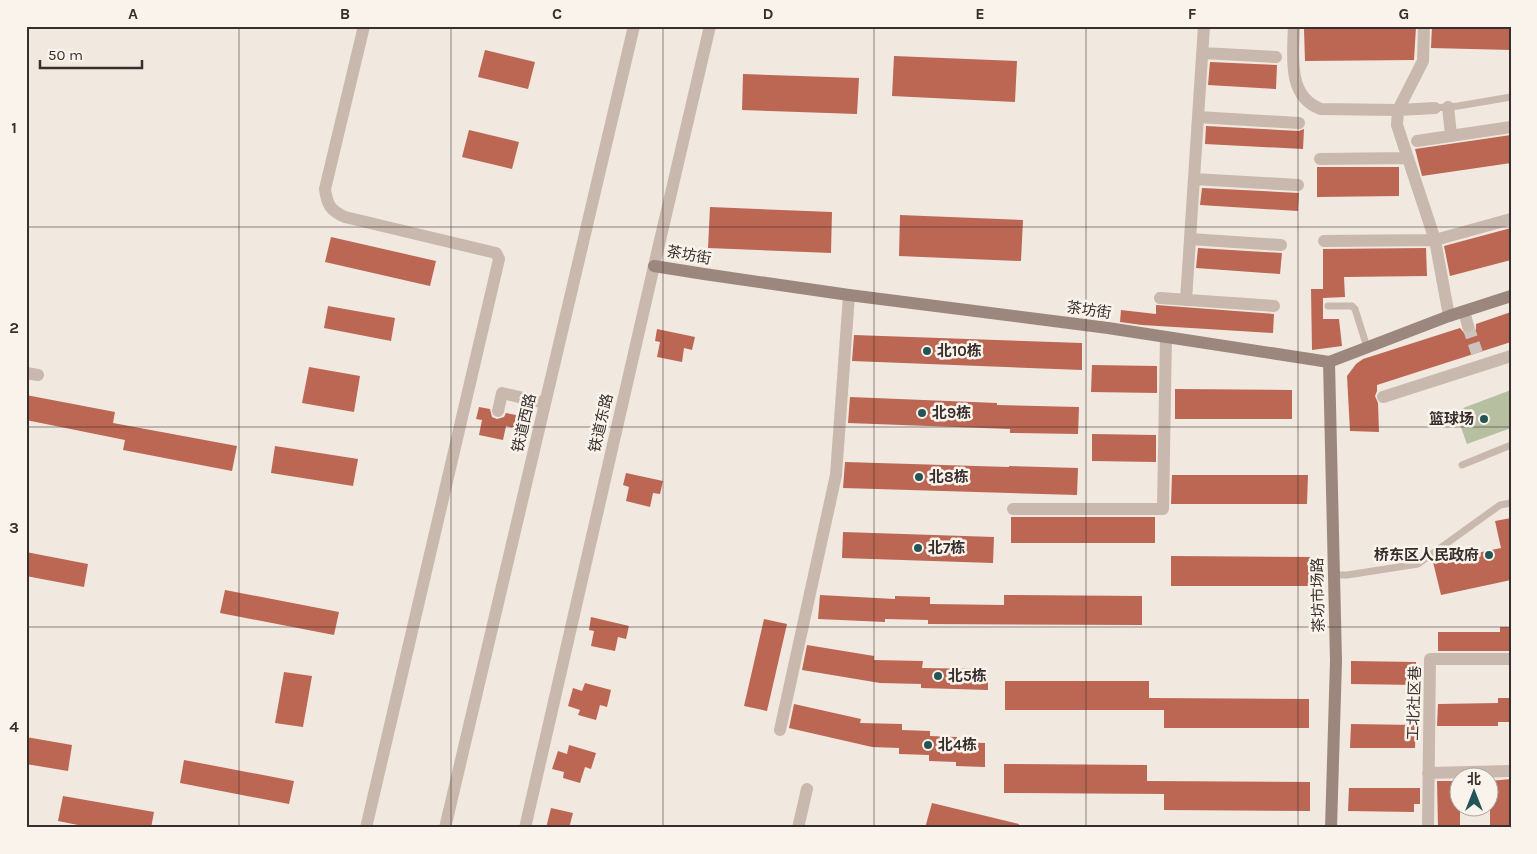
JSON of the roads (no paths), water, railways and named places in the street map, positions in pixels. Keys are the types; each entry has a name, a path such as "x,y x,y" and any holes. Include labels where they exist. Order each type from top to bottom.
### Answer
{"street":[{"path":"364,26 325,189 329,207 335,213 345,217 496,253 499,259 366,828"},
{"name":"铁道西路","path":"445,828 634,26"},
{"name":"铁道东路","path":"526,828 710,26"},
{"path":"1186,300 1204,26"},
{"path":"1294,26 1294,75 1299,90 1311,106 1321,109 1398,110 1442,108 1451,136"},
{"path":"1424,26 1423,62 1398,110 1398,125 1435,240 1449,316"},
{"path":"1203,53 1276,57"},
{"path":"1198,117 1299,123"},
{"path":"1417,141 1511,127"},
{"path":"1320,159 1408,158"},
{"path":"1194,179 1298,185"},
{"path":"1324,241 1435,240 1511,219"},
{"path":"1190,239 1281,245"},
{"name":"茶坊街","path":"654,266 849,295 1166,337 1329,362 1449,316 1511,296"},
{"path":"780,730 836,475 849,295"},
{"path":"1160,298 1274,306"},
{"path":"1464,311 1468,326"},
{"path":"1013,509 1162,509 1166,337"},
{"path":"1383,397 1479,359 1511,356"},
{"name":"茶坊市场路","path":"1329,362 1336,661 1330,828"},
{"path":"498,411 502,393 545,403"},
{"name":"工北社区巷","path":"1428,828 1430,659 1511,658"},
{"path":"1428,773 1511,771"},
{"path":"798,828 807,790"}],"lane":[{"path":"1442,108 1511,97"},
{"path":"1328,306 1352,306 1355,309 1367,348"},
{"path":"1462,465 1511,445"},
{"path":"1334,575 1347,575 1418,564 1500,506 1511,504"}],"tunnel":[{"path":"1468,326 1477,353"}],"place":[{"name":"北10栋","path":"927,351"},
{"name":"北9栋","path":"922,413"},
{"name":"篮球场","path":"1484,419"},
{"name":"北8栋","path":"919,477"},
{"name":"北7栋","path":"918,548"},
{"name":"桥东区人民政府","path":"1489,555"},
{"name":"北5栋","path":"938,676"},
{"name":"北4栋","path":"928,745"}]}
